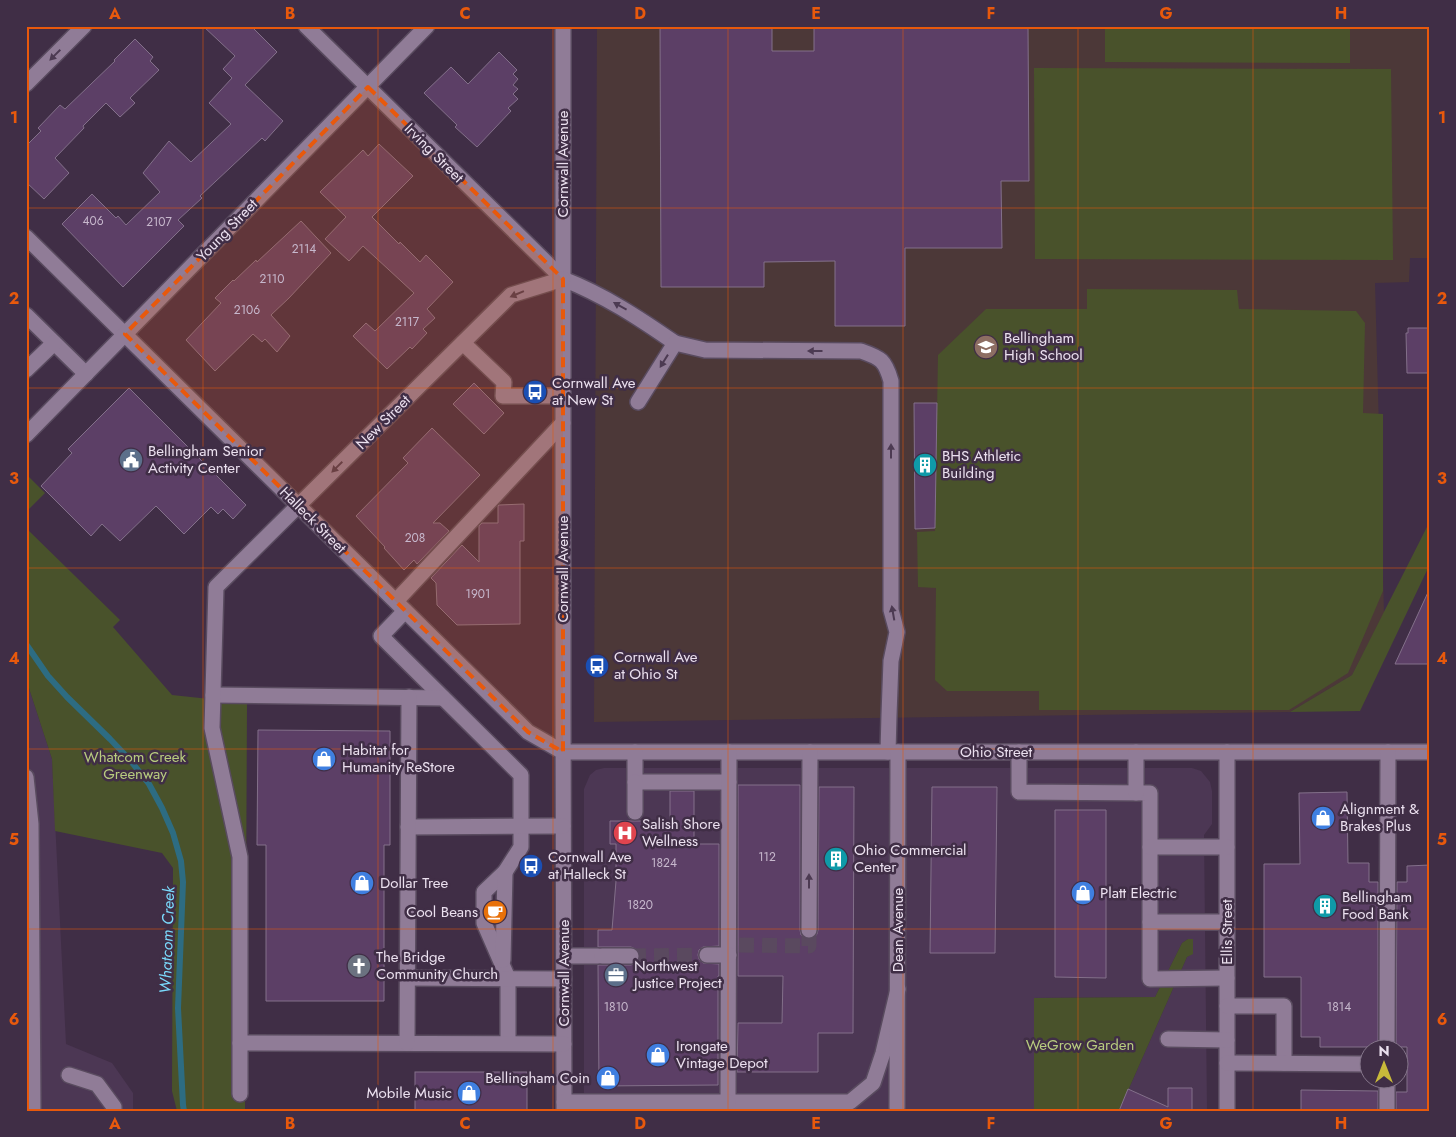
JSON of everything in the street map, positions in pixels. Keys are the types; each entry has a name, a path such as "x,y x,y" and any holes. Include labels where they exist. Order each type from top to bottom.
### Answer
{"street":[{"path":"26,84 84,26"},
{"name":"Irving Street","path":"306,26 563,279"},
{"name":"Young Street","path":"26,434 427,26"},
{"name":"Cornwall Avenue","path":"563,26 564,1107"},
{"name":"Halleck Street","path":"26,237 528,732 563,752"},
{"path":"563,279 590,290 634,314 675,343 638,402"},
{"name":"New Street","path":"213,695 216,587 511,295 563,279"},
{"path":"26,315 86,374"},
{"path":"26,370 54,343"},
{"path":"463,343 504,382 503,396 563,396"},
{"name":"Dean Avenue","path":"675,343 705,350 861,351 876,356 887,366 892,381 891,610 897,632 892,661 888,715 893,752 898,989 898,1108"},
{"path":"508,1044 505,973 505,872 521,847 520,775 381,636 400,606 563,423"},
{"path":"240,1094 240,857 212,728 213,695 442,698"},
{"path":"407,1044 409,697"},
{"name":"Ohio Street","path":"563,752 1430,752"},
{"path":"634,752 635,812"},
{"path":"728,1102 732,949 729,752"},
{"path":"809,930 810,752"},
{"path":"1020,752 1019,792 1150,793 1150,979 1227,978"},
{"path":"1136,752 1136,793"},
{"name":"Ellis Street","path":"1227,752 1227,1111"},
{"path":"1387,1040 1388,752"},
{"path":"26,776 29,824 33,1111"},
{"path":"635,782 729,782"},
{"path":"408,827 563,826"},
{"path":"1150,847 1227,848"},
{"path":"1150,922 1227,922"},
{"path":"707,955 732,949"},
{"path":"564,956 631,956"},
{"path":"407,978 505,973 564,979"},
{"path":"564,1107 728,1102 850,1102 873,1083 883,1053 898,989"},
{"path":"1227,1006 1284,1006 1284,1063"},
{"path":"1168,1039 1227,1040"},
{"path":"240,1043 564,1044"},
{"path":"1227,1063 1358,1064"},
{"path":"69,1075 97,1084 114,1107 114,1111"},
{"path":"1387,1090 1387,1111"}],"highlighted area":[{"path":"368,87 563,279 563,752 528,732 125,334"}],"shaded area":[{"name":"Bellingham High School","path":"597,26 1430,26 1430,258 1410,258 1409,282 1375,283 1384,613 1352,675 1290,712 594,722"},
{"path":"26,679 52,759 66,1044 112,1063 133,1093 133,1111 26,1111"},
{"path":"604,768 1192,768 1201,771 1210,782 1212,791 1212,824 1204,835 1207,1111 1119,1111 1187,957 1190,955 1188,939 1182,943 1155,997 1034,998 1034,1111 584,1111 584,789 590,775 596,770"}],"green space":[{"path":"1105,26 1350,26 1350,63 1105,62"},
{"path":"1034,68 1391,69 1393,260 1035,259"},
{"path":"1087,289 1237,290 1239,309 1356,311 1365,323 1363,413 1383,414 1383,591 1348,673 1289,710 1039,710 1039,691 947,691 935,680 936,588 918,587 917,532 935,531 938,355 986,309 1087,309"},
{"path":"28,476 45,493 26,512 26,478"},
{"path":"1430,521 1430,564 1360,711 1290,712 1352,675"},
{"name":"Whatcom Creek Greenway","path":"26,528 120,620 113,627 172,695 247,703 245,1111 177,1111 172,1091 173,868 162,853 55,831 52,759 26,679"},
{"name":"WeGrow Garden","path":"1188,939 1193,939 1193,954 1187,957 1119,1111 1034,1111 1034,998 1155,997 1182,943"}],"building":[{"path":"203,26 251,26 277,52 245,85 283,121 265,141 262,138 200,196 202,198 178,220 184,226 123,287 62,224 92,194 116,218 118,216 126,225 160,192 143,173 169,141 191,162 231,124 209,103 232,78 223,69 235,56"},
{"path":"660,26 772,26 772,51 814,51 814,26 1028,26 1029,181 1001,181 1002,248 905,248 905,326 835,326 835,261 764,262 764,287 661,287"},
{"path":"135,39 153,57 150,61 159,70 130,98 135,103 120,117 106,103 83,126 84,128 55,158 69,173 44,199 26,182 26,146 41,131 38,128 60,105 65,109"},
{"path":"499,52 517,70 513,74 518,79 513,85 518,89 513,94 518,99 508,108 511,111 477,147 455,127 457,125 424,93 451,67 468,84"},
{"path":"379,144 413,176 372,217 420,262 426,255 453,282 427,309 435,318 423,329 427,333 412,349 410,347 387,369 353,336 366,323 375,331 414,293 363,246 349,261 325,239 346,217 320,192 363,150 368,156"},
{"path":"301,221 331,253 271,315 290,336 277,352 265,339 262,342 253,334 215,371 186,340 221,303 215,298"},
{"path":"1408,328 1430,328 1430,373 1407,373 1406,333 1408,333"},
{"path":"474,383 504,413 484,434 453,404"},
{"name":"Bellingham Senior Activity Center","path":"129,388 246,505 233,519 223,509 218,514 211,507 184,534 156,506 120,541 102,524 91,536 41,486 72,453 68,449"},
{"name":"BHS Athletic Building","path":"914,403 937,403 935,528 915,529"},
{"path":"432,428 480,475 433,523 440,523 449,531 417,564 414,560 404,570 356,516 408,463 403,458"},
{"path":"524,504 524,541 520,541 520,624 457,625 437,605 436,583 431,578 462,545 479,562 479,526 482,523 498,523 499,505"},
{"path":"1430,588 1430,664 1395,664"},
{"path":"258,730 390,731 390,845 384,845 384,1001 266,1001 266,845 257,845"},
{"path":"738,785 800,785 800,930 801,935 808,939 814,938 818,930 819,787 854,787 853,1033 818,1033 818,1072 737,1072 738,1023 782,1023 783,976 738,976"},
{"path":"932,787 997,787 995,953 930,953"},
{"path":"670,791 694,791 694,844 719,844 719,946 703,947 699,950 698,955 703,963 719,964 718,1085 599,1086 598,965 631,965 639,961 640,956 639,951 631,947 598,947 598,930 612,930 616,881 616,844 610,844 610,821 670,821"},
{"path":"1347,792 1348,863 1369,863 1369,882 1378,882 1378,1040 1358,1040 1358,1047 1320,1047 1320,1037 1301,1037 1301,977 1264,977 1264,864 1300,864 1299,793"},
{"path":"1055,810 1106,810 1106,978 1055,977"},
{"path":"1430,865 1430,1111 1396,1111 1396,1092 1407,1092 1408,1090 1408,1040 1396,1040 1397,882 1407,882 1407,866"},
{"path":"415,1072 527,1072 527,1111 415,1111"},
{"path":"1168,1088 1192,1088 1192,1111 1119,1111 1128,1089 1168,1107"},
{"path":"1301,1090 1378,1091 1378,1111 1301,1111"}],"waterway":[{"name":"Whatcom Creek","path":"26,644 48,676 130,760 149,784 173,833 181,861 183,882 178,1008 184,1111"}],"tunnel":[{"path":"739,945 809,946 809,930"},
{"path":"631,956 707,955"}],"place":[{"name":"Bellingham High School","path":"986,347"},
{"name":"Cornwall Ave at New St","path":"535,392"},
{"name":"Bellingham Senior Activity Center","path":"131,460"},
{"name":"BHS Athletic Building","path":"925,465"},
{"name":"Cornwall Ave at Ohio St","path":"597,666"},
{"name":"Habitat for Humanity ReStore","path":"324,759"},
{"name":"Alignment & Brakes Plus","path":"1323,818"},
{"name":"Salish Shore Wellness","path":"625,833"},
{"name":"Ohio Commercial Center","path":"836,859"},
{"name":"Cornwall Ave at Halleck St","path":"531,866"},
{"name":"Dollar Tree","path":"362,883"},
{"name":"Platt Electric","path":"1083,893"},
{"name":"Bellingham Food Bank","path":"1325,906"},
{"name":"Cool Beans","path":"495,912"},
{"name":"The Bridge Community Church","path":"359,966"},
{"name":"Northwest Justice Project","path":"616,975"},
{"name":"Irongate Vintage Depot","path":"658,1055"},
{"name":"Bellingham Coin","path":"608,1078"},
{"name":"Mobile Music","path":"469,1093"}]}
